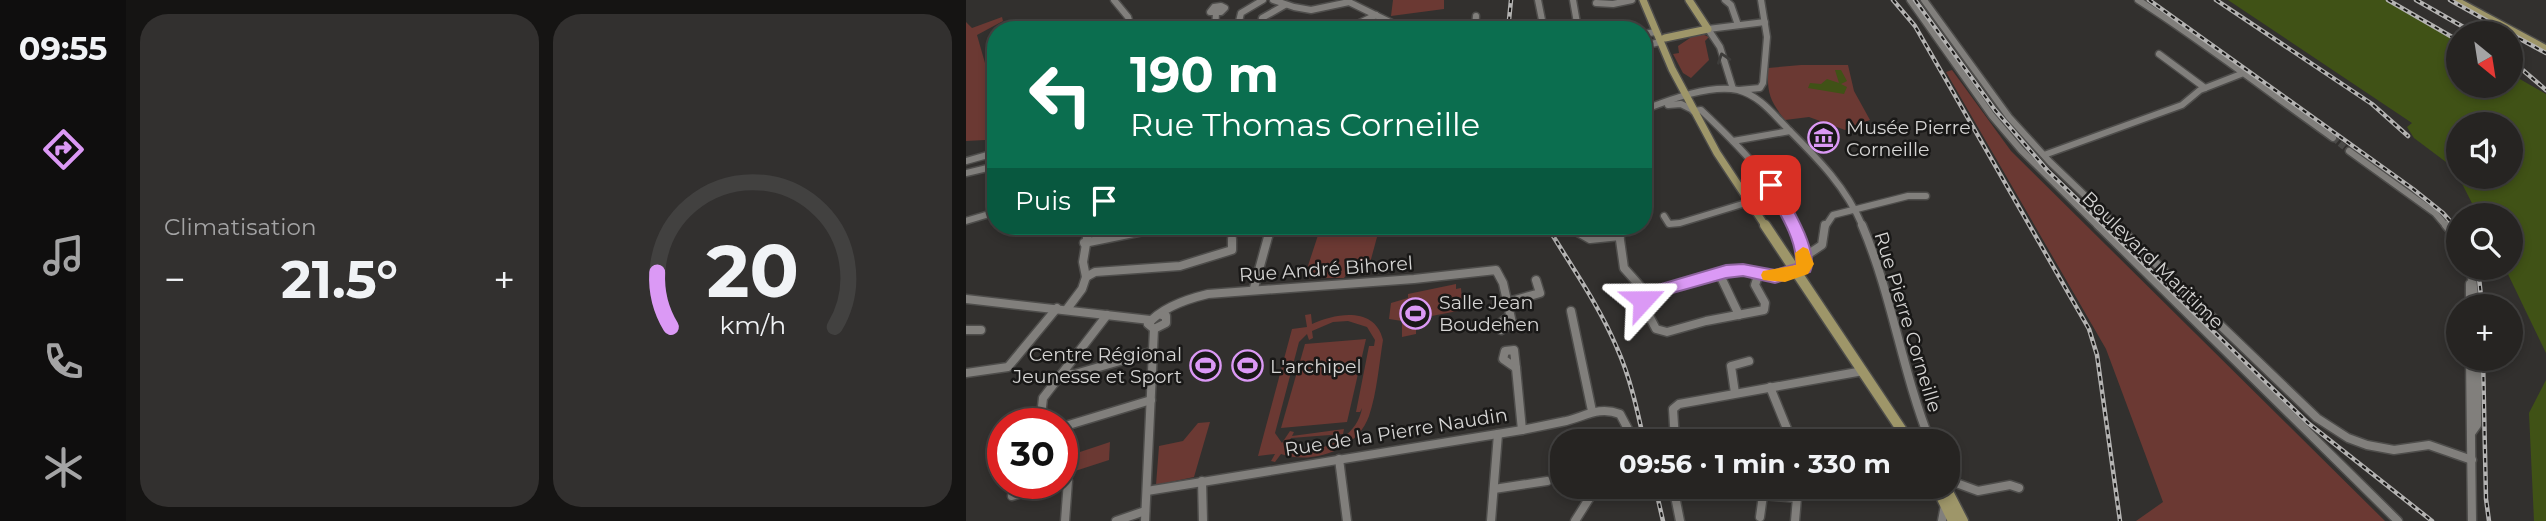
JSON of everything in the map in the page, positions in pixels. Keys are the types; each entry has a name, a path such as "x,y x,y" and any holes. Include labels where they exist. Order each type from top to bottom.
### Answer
{"main road":[{"path":"1643,0 1652,21"},
{"path":"1662,41 1709,29 1689,0"},
{"path":"2455,0 2546,49"},
{"path":"1652,22 1693,111 1749,201 1901,429"},
{"path":"1948,499 1958,519"}],"street":[{"path":"1114,0 1129,21"},
{"path":"1216,21 1216,13 1211,13 1211,9 1234,0"},
{"path":"1238,21 1241,13 1263,0"},
{"path":"1273,0 1304,11 1327,9 1349,2 1387,21"},
{"path":"1262,21 1262,18 1292,0"},
{"path":"1542,21 1538,1 1548,0"},
{"path":"1573,0 1577,21"},
{"path":"1596,3 1614,4 1632,0"},
{"path":"1725,0 1731,5 1738,25"},
{"path":"1652,108 1735,90 1760,88 1763,83 1767,37 1761,0"},
{"name":"Boulevard Maritime","path":"1910,0 1983,103 2021,150 2398,521"},
{"path":"1924,0 2009,117 2044,155 2317,418 2332,429 2367,445 2394,450 2439,446 2472,460"},
{"path":"2138,0 2193,35 2241,74 2333,138"},
{"path":"1364,21 1376,15"},
{"path":"1476,16 1476,21"},
{"path":"1735,90 1720,47 1709,29 1765,22"},
{"path":"1652,33 1656,32"},
{"path":"1652,44 1662,41"},
{"path":"2159,54 2205,88"},
{"path":"2044,155 2182,105 2205,88 2241,74"},
{"name":"Rue Pierre Corneille","path":"1735,90 1771,110 1819,156 1855,209 1888,296 1926,429"},
{"path":"1642,295 1719,273 1743,270 1775,276 1796,272 1805,266 1794,228 1771,185 1733,141 1701,110 1693,111 1679,104 1658,106"},
{"path":"1733,141 1790,131"},
{"path":"2349,150 2435,213 2446,226"},
{"path":"966,161 987,155"},
{"path":"966,173 987,168"},
{"path":"1804,257 1822,245 1825,225 1830,217 1908,196 1926,196"},
{"path":"1664,216 1669,224 1705,219 1749,201"},
{"path":"966,221 987,215"},
{"path":"1068,309 1082,289 1086,277 1083,262 1086,235"},
{"path":"1084,243 1114,235"},
{"path":"1254,288 1269,235"},
{"path":"1583,235 1590,239 1620,236 1624,268 1640,286 1643,304 1656,329 1662,333 1760,312 1766,307 1755,285 1759,273"},
{"path":"1086,277 1095,272 1194,263 1232,250 1234,243 1231,239"},
{"name":"Rue André Bihorel","path":"1152,324 1166,323 1167,318 1162,314 1198,296 1254,288 1414,279 1496,270 1508,302"},
{"path":"1719,273 1739,315"},
{"path":"1508,317 1508,302 1540,293 1536,279"},
{"path":"966,299 1107,314 1152,324 1145,516 1116,521"},
{"path":"966,373 1008,367 1057,308"},
{"path":"1571,311 1592,411 1612,411 1620,414 1628,429"},
{"path":"1042,408 1043,398 1107,314"},
{"path":"966,330 981,330"},
{"path":"1514,350 1522,430"},
{"path":"1062,374 1075,374 1151,352"},
{"path":"1735,393 1731,366 1749,361"},
{"path":"1676,429 1673,410 1686,402 1863,371"},
{"path":"2470,371 2472,521"},
{"path":"2472,432 2477,425 2477,371"},
{"path":"1770,387 1787,429"},
{"path":"1078,422 1151,400"},
{"name":"Rue de la Pierre Naudin","path":"1147,491 1522,430 1570,420 1592,411"},
{"path":"1491,521 1498,434"},
{"path":"1339,458 1347,521"},
{"path":"1202,481 1203,521"},
{"path":"1494,489 1547,481"},
{"path":"1960,486 1978,491 2010,485 2019,488"},
{"path":"1065,521 1067,499"},
{"path":"1575,521 1589,499"},
{"path":"1675,499 1679,521"},
{"path":"1760,517 1762,499"},
{"path":"1795,521 1797,499"},
{"path":"1942,521 1943,499"}],"shaded area":[{"path":"1393,0 1444,0 1444,9 1391,16"},
{"path":"2228,0 2385,0 2446,35 2446,98 2524,98 2524,81 2546,94 2546,353 2523,305 2523,294 2518,294 2511,280 2523,280 2523,203 2472,203 2465,189 2523,189 2523,112 2446,112 2446,162 2414,138 2407,127 2412,123"},
{"path":"966,22 972,28 987,22 987,30 977,35 987,70 987,151 985,140 966,141"},
{"path":"1702,34 1709,37 1705,41 1709,60 1691,78 1683,73 1673,54 1679,53 1678,46 1693,36"},
{"path":"1848,65 1854,91 1870,120 1845,130 1809,117 1785,120 1770,97 1768,68"},
{"path":"1835,70 1841,70 1847,81 1841,84 1847,87 1844,94 1808,88 1810,83 1821,84 1827,79 1839,83"},
{"path":"1952,70 2011,151 2385,521 2136,521 2163,502 2106,349 1946,72"},
{"path":"1318,235 1378,235 1367,274 1346,275 1344,278 1304,278"},
{"name":"Salle Jean Boudehen","path":"1456,284 1456,289 1461,288 1463,310 1416,319 1416,334 1402,337 1402,321 1389,319 1391,303 1408,298 1408,294"},
{"path":"1311,314 1312,324 1332,317 1354,315 1372,322 1379,329 1383,340 1374,397 1363,428 1344,446 1319,456 1293,457 1281,454 1275,462 1271,461 1275,454 1258,456 1292,329 1307,327 1305,315","holes":["1348,321 1367,327 1375,340 1374,346 1369,346 1356,412 1360,412 1362,408 1352,429 1344,437 1322,447 1298,449 1287,446 1291,438 1343,434 1344,429 1292,436 1294,432 1290,431 1282,443 1275,433 1299,342 1307,334 1309,340 1313,338 1312,331 1333,322"]},
{"path":"1366,339 1347,422 1281,428 1305,344"},
{"path":"2546,380 2546,521 2534,521 2529,413"},
{"path":"1210,422 1194,477 1156,485 1159,446 1183,441 1198,423"},
{"path":"1110,442 1109,460 1078,470 1078,453"}],"tunnel":[{"path":"2333,138 2349,151"}],"railway":[{"path":"1509,21 1511,0"},
{"path":"1893,0 1915,26 2089,329 2097,355 2120,521"},
{"path":"1915,0 1995,110 2048,171 2308,423 2432,521"},
{"path":"2149,0 2413,189 2446,216"},
{"path":"2216,0 2372,104 2408,136"},
{"path":"2388,0 2446,33"},
{"path":"2416,0 2453,21"},
{"path":"2450,0 2488,21"},
{"path":"2524,41 2546,53"},
{"path":"2524,71 2546,90"},
{"path":"1553,235 1610,332 1622,359 1641,429"},
{"path":"2479,280 2481,294"},
{"path":"2483,371 2486,499 2489,521"},
{"path":"1658,499 1663,521"}],"slow traffic":[{"path":"1769,275 1785,275 1802,270 1806,264 1803,253"}],"place":[{"name":"Musée Pierre Corneille","path":"1823,138"},
{"name":"Salle Jean Boudehen","path":"1416,313"},
{"name":"Centre Régional Jeunesse et Sport","path":"1205,365"},
{"name":"L'archipel","path":"1247,366"}],"route":[{"path":"1643,300 1642,295 1735,270 1775,276 1804,268 1806,264 1794,228 1771,185"}]}
